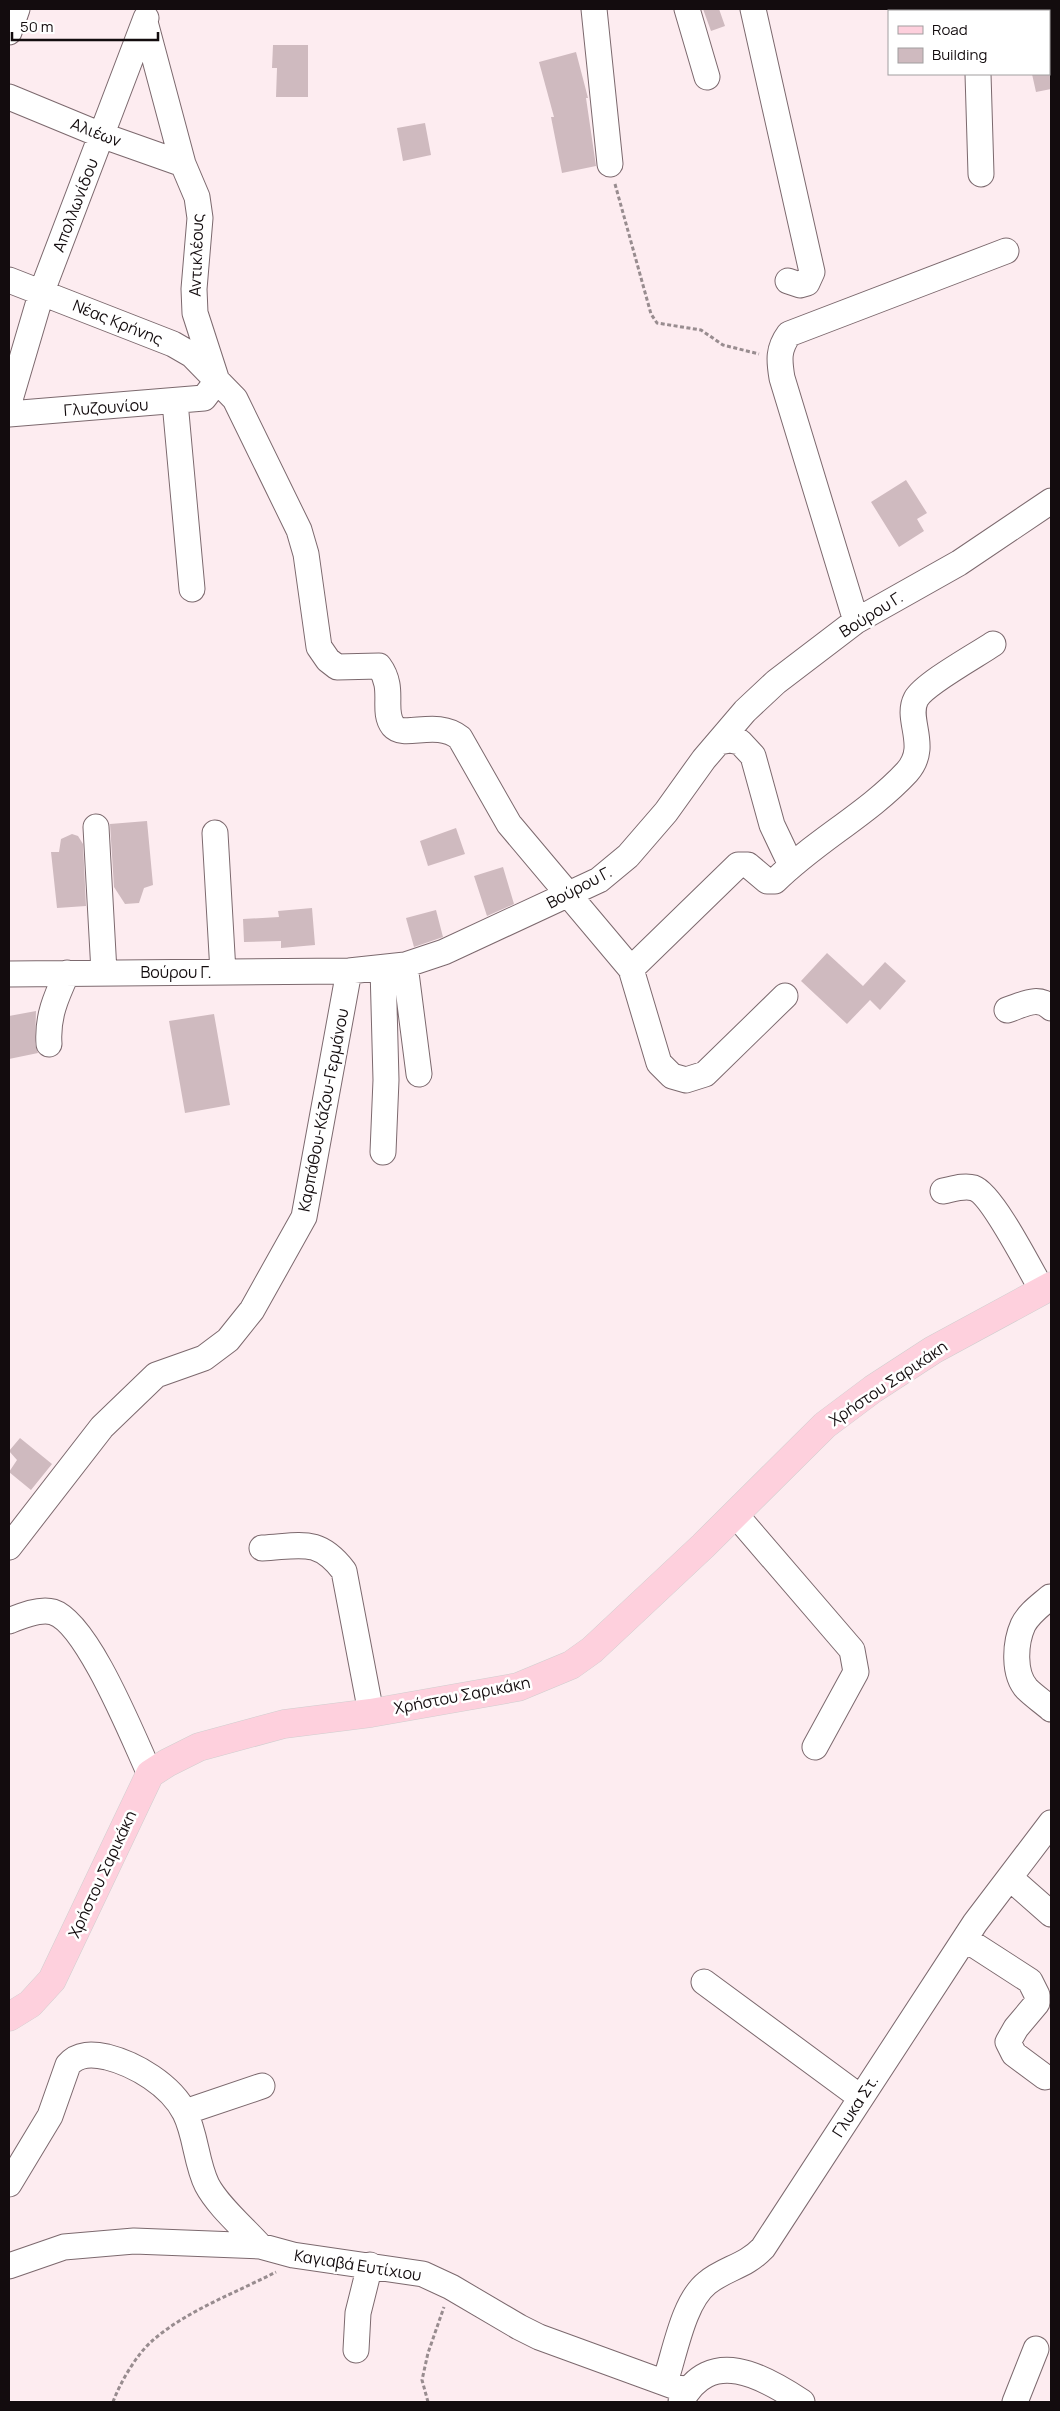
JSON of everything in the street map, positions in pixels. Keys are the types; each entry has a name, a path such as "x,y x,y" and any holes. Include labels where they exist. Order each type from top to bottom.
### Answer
{"main road":[{"name":"Χρήστου Σαρικάκη","path":"9,2017 30,2004 52,1980 150,1774 184,1753 216,1742 284,1724 371,1713 518,1686 571,1665 592,1650 735,1514 825,1425 873,1389 933,1350 1047,1288"}],"street":[{"path":"9,32 17,9"},
{"path":"594,9 610,164"},
{"path":"687,9 707,77"},
{"path":"753,9 812,272 808,283 800,285 788,281"},
{"name":"Απολλωνίδου","path":"9,403 42,291 147,15"},
{"name":"Αντικλέους","path":"147,15 184,164 197,197 200,218 194,289 195,313 210,389"},
{"path":"978,75 981,174"},
{"name":"Αλιέων","path":"9,98 101,135 184,164"},
{"path":"856,621 778,359 781,345 789,334 1006,251"},
{"name":"Νέας Κρήνης","path":"9,280 42,291 173,344 192,355 210,389 235,399 300,530 306,554 319,647 328,660 337,667 379,666 388,682 389,716 394,727 402,731 440,728 451,731 460,738 509,824 569,895"},
{"name":"Γλυζουνίου","path":"9,414 176,402 210,389"},
{"path":"176,402 192,589"},
{"name":"Βούρου Γ.","path":"9,974 349,971 394,966 444,952 599,880 628,856 666,812 704,759 744,711 770,687 856,621 959,563 1051,501"},
{"path":"631,969 738,865 748,865 771,882 775,881 792,865 856,818 908,770 915,757 918,743 913,708 916,698 926,688 994,644"},
{"path":"719,742 730,740 740,742 752,756 772,825 792,865"},
{"path":"96,827 104,972"},
{"path":"215,832 224,972"},
{"path":"569,895 631,969 659,1063 672,1076 686,1080 705,1074 785,996"},
{"path":"394,966 419,1074"},
{"path":"383,1152 394,966"},
{"name":"Καρπάθου-Κάζου-Γερμάνου","path":"9,1547 102,1427 156,1375 204,1358 220,1346 252,1310 304,1217 349,971"},
{"path":"49,1044 48,1028 51,1010 67,973"},
{"path":"1007,1010 1036,1000 1045,1002 1051,1008"},
{"path":"943,1191 964,1187 978,1190 994,1208 1047,1288"},
{"path":"735,1514 852,1650 856,1672 815,1747"},
{"path":"262,1548 313,1546 332,1555 344,1571 371,1713"},
{"path":"1050,1597 1032,1613 1023,1626 1017,1658 1019,1676 1026,1688 1051,1709"},
{"path":"9,1621 46,1611 54,1612 69,1622 82,1638 106,1678 150,1774"},
{"name":"Γλυκα Στ.","path":"678,2392 694,2298 708,2282 742,2265 763,2248 965,1938 1051,1824"},
{"path":"1010,1878 1051,1914"},
{"path":"965,1938 1030,1981 1035,1987 1037,2003 1016,2028 1008,2042 1014,2054 1045,2077"},
{"path":"704,1982 860,2097"},
{"path":"9,2184 50,2116 68,2065 73,2059 96,2054 127,2062 140,2069 167,2091 185,2112 207,2185 260,2246"},
{"path":"185,2112 262,2086"},
{"name":"Καγιαβά Ευτίχιου","path":"9,2266 30,2257 64,2247 134,2241 260,2246 293,2255 423,2274 451,2287 519,2327 678,2392"},
{"path":"356,2350 358,2313 370,2266"},
{"path":"1014,2402 1036,2349"},
{"path":"678,2392 709,2373 724,2368 749,2373 802,2402"}],"path":[{"path":"610,164 650,314 657,323 701,330 723,345 778,359"},
{"path":"113,2402 120,2384 151,2342 189,2316 287,2267 293,2255"},
{"path":"428,2402 422,2380 428,2353 451,2287"}],"building":[{"path":"703,9 719,9 725,26 711,31"},
{"path":"273,45 308,45 308,97 276,97 277,68 272,68"},
{"path":"576,52 588,98 586,98 596,166 562,173 551,117 554,117 539,62"},
{"path":"1051,74 1051,89 1036,92 1032,75"},
{"path":"425,123 431,155 403,161 397,128"},
{"path":"906,480 927,513 917,519 924,531 899,547 871,502"},
{"path":"147,821 153,885 144,888 139,903 125,904 114,887 110,824"},
{"path":"456,828 465,854 428,866 420,841"},
{"path":"72,834 78,836 83,844 86,906 57,908 51,852 59,852 61,839"},
{"path":"503,867 514,904 487,916 474,876"},
{"path":"312,908 315,945 281,948 281,941 244,942 243,919 279,917 278,911"},
{"path":"436,910 443,937 414,947 406,918"},
{"path":"827,953 863,986 885,962 906,981 880,1010 870,1000 847,1024 801,981"},
{"path":"36,1011 35,1044 38,1053 9,1059 9,1016"},
{"path":"214,1014 230,1105 185,1113 169,1021"},
{"path":"20,1438 52,1464 31,1490 9,1472 17,1460 9,1451"}]}
